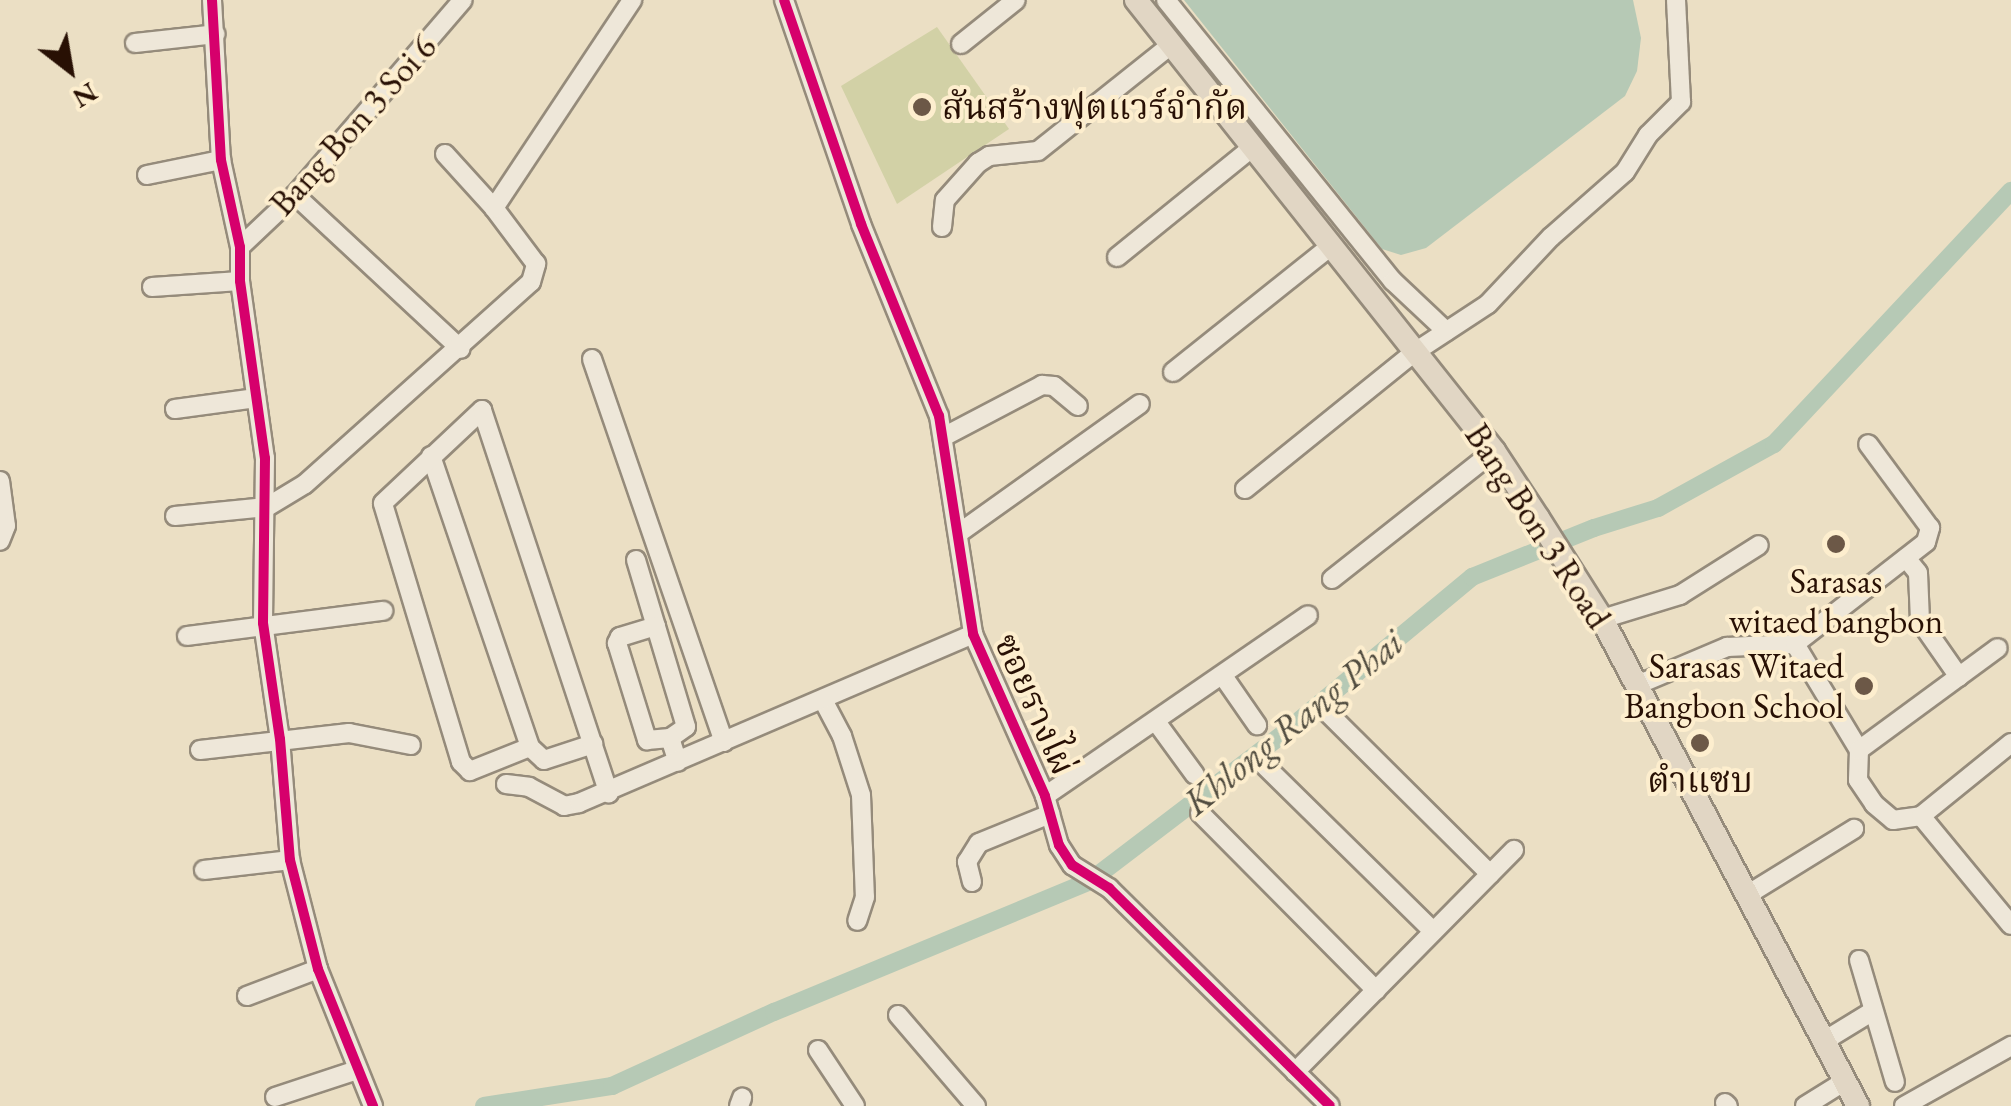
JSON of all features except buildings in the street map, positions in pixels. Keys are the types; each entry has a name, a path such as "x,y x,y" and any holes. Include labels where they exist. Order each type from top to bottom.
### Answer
{"main road":[{"name":"Bang Bon 3 Road","path":"1136,0 1494,451 1538,518 1602,619 1858,1106"}],"street":[{"path":"212,0 221,160 240,247 240,281 266,507 263,623 280,740 290,860 318,969 374,1106"},
{"name":"Bang Bon 3 Soi 6","path":"240,247 295,195 463,0"},
{"path":"494,208 632,0"},
{"name":"ซอยรางไผ่","path":"784,0 861,224 945,436 973,634 1048,805 1059,845 1072,864 1109,888 1330,1106"},
{"path":"961,44 1016,0"},
{"path":"1166,0 1393,282 1446,332"},
{"path":"1245,489 1415,352 1488,304 1551,237 1625,172 1648,135 1682,102 1676,0"},
{"path":"135,43 216,34"},
{"path":"942,227 945,200 978,162 989,156 1038,151 1172,44"},
{"path":"1117,257 1253,147"},
{"path":"175,516 266,507 305,484 532,282 537,270 494,208 445,154"},
{"path":"147,175 221,160"},
{"path":"295,195 461,348"},
{"path":"1173,372 1331,246"},
{"path":"152,287 240,281"},
{"path":"592,359 724,742"},
{"path":"945,436 1042,386 1054,386 1078,406"},
{"path":"175,409 256,398"},
{"path":"959,533 1140,404"},
{"path":"530,747 470,771 461,762 383,504 485,410 609,793"},
{"path":"1637,686 1726,647 1795,644 1926,542 1930,528 1868,444"},
{"path":"1332,579 1494,451"},
{"path":"432,456 530,747 544,760 593,744"},
{"path":"0,482 6,526 0,541"},
{"path":"1602,619 1680,595 1759,545"},
{"path":"1906,558 1918,573 1920,621 1959,677"},
{"path":"636,560 656,626 686,727 670,738 647,740 618,643 620,637 656,626"},
{"path":"187,636 263,623 382,611"},
{"path":"972,882 967,862 980,844 1048,805 1308,616"},
{"path":"506,784 530,786 564,806 609,793 973,634"},
{"path":"1795,644 1859,750 1858,780 1874,804 1893,820 1921,816 2011,744"},
{"path":"1859,750 1998,648"},
{"path":"1223,676 1258,725"},
{"path":"823,700 842,736 861,795 864,908 857,922"},
{"path":"1327,712 1490,874"},
{"path":"1156,723 1195,775"},
{"path":"200,750 349,733 411,745"},
{"path":"670,738 678,762"},
{"path":"1262,763 1433,931"},
{"path":"1200,813 1376,990"},
{"path":"1921,816 2011,926"},
{"path":"1747,894 1854,829"},
{"path":"1295,1072 1514,850"},
{"path":"204,870 290,860"},
{"path":"1859,960 1894,1082"},
{"path":"248,996 318,969"},
{"path":"1824,1041 1873,1011"},
{"path":"898,1015 976,1106"},
{"path":"1904,1106 2011,1046"},
{"path":"818,1050 855,1106"},
{"path":"276,1098 357,1070"},
{"path":"1804,1106 1845,1082"}],"green space":[{"name":"สันสร้างฟุตแวร์จำกัด","path":"937,27 1009,129 897,204 841,86"}],"shaded area":[{"path":"1184,0 1633,0 1641,38 1637,71 1625,96 1426,248 1401,255 1382,249"}],"waterway":[{"name":"Khlong Rang Phai","path":"484,1106 612,1086 774,1012 1090,881 1283,734 1472,577 1594,528 1658,508 1774,444 2011,191"}],"cycle path":[{"path":"212,0 221,160 240,247 240,281 265,458 263,623 280,739 290,860 318,969 373,1106"},
{"path":"784,0 861,224 939,416 973,634 1045,796 1059,845 1072,865 1109,888 1330,1106"}],"place":[{"name":"สันสร้างฟุตแวร์จำกัด","path":"922,107"},
{"name":"Sarasas witaed bangbon","path":"1836,544"},
{"name":"Sarasas Witaed Bangbon School","path":"1864,686"},
{"name":"ตำแซบ","path":"1700,743"}]}
